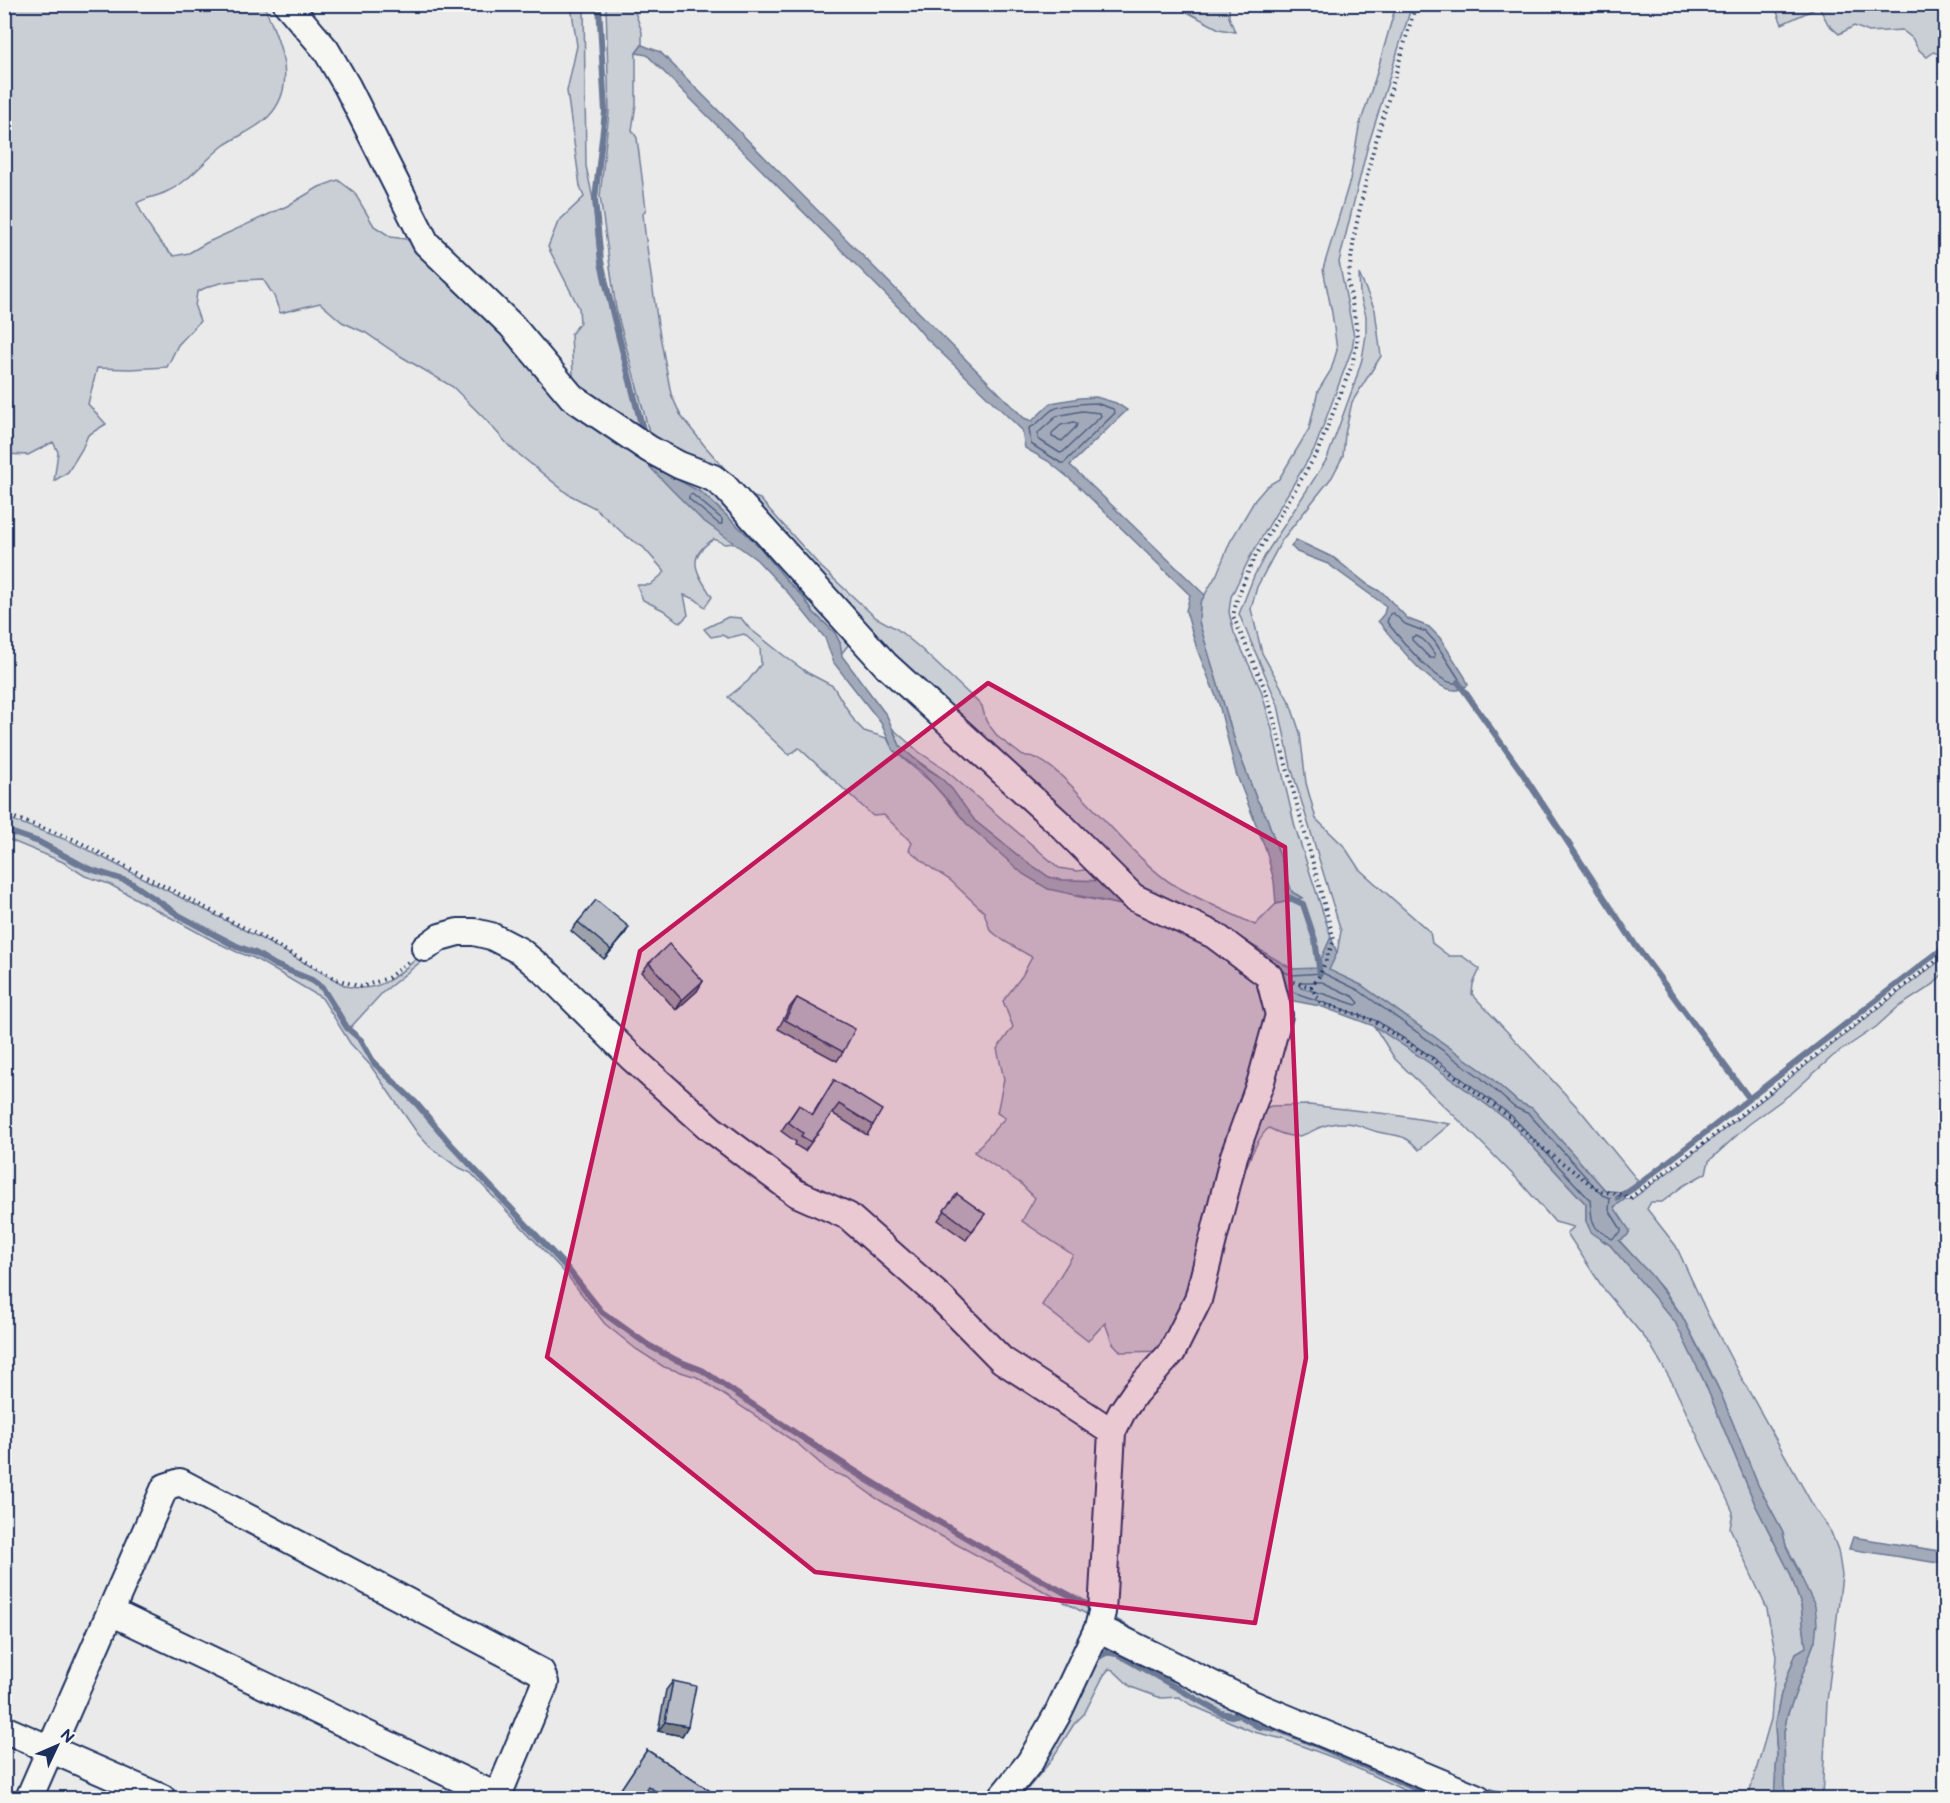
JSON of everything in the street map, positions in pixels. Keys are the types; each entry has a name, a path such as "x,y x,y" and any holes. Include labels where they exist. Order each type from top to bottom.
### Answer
{"street":[{"path":"287,4 326,50 347,86 426,243 512,326 572,396 649,449 712,478 725,487 885,664 1059,823 1132,897 1214,936 1269,976 1279,1015 1260,1081 1234,1156 1198,1300 1172,1352 1135,1394 1122,1412 1112,1432 1102,1612 1098,1628 1058,1715 1030,1762 1001,1798"},
{"path":"425,948 440,937 458,932 474,932 490,936 520,951 550,976 631,1057 710,1128 796,1193 848,1216 942,1299 1002,1360 1112,1432"},
{"path":"29,1798 165,1487 180,1482 542,1672 545,1683 498,1798 111,1612"},
{"path":"1098,1628 1250,1704 1478,1798"},
{"path":"4,1729 162,1798"}],"path":[{"path":"1311,987 1320,975 1334,940 1266,691 1233,616 1237,598 1253,560 1317,453 1352,366 1358,337 1348,280 1355,231 1371,158 1416,4"},
{"path":"4,814 73,839 258,935 336,979 362,987 388,978 425,948"},
{"path":"1269,976 1311,987 1321,1003 1370,1019 1431,1058 1509,1117 1533,1141 1600,1191 1630,1198 1716,1134 1946,953"}],"highlighted area":[{"path":"988,683 1285,847 1306,1358 1255,1623 815,1572 547,1357 640,951"}],"shaded area":[{"path":"5,5 264,5 283,61 285,76 278,103 264,121 223,146 182,183 137,203 157,238 174,256 189,253 287,206 319,187 338,180 354,192 374,226 391,237 406,239 425,250 645,453 701,519 735,543 725,544 714,539 705,546 696,559 698,573 712,597 705,607 695,599 684,595 688,615 680,623 663,610 643,600 637,585 650,585 665,572 643,547 626,536 595,508 568,494 510,447 453,387 366,333 342,322 320,303 280,313 274,296 263,279 221,283 197,292 195,307 200,321 178,345 167,367 97,368 88,404 106,424 88,435 68,472 54,481 58,452 53,442 28,455 5,454"},
{"path":"571,5 584,5 586,166 593,199 599,264 643,441 574,395 571,334 580,323 579,308 548,247 558,222 584,197 580,186 567,91 577,46"},
{"path":"606,5 635,5 642,32 642,45 636,53 636,104 632,130 637,138 646,209 643,214 645,233 658,325 671,394 681,416 748,495 760,499 821,567 875,617 897,629 919,647 982,706 986,721 998,737 1023,756 1040,760 1058,773 1163,878 1194,896 1255,925 1276,904 1301,897 1292,892 1267,818 1256,798 1236,745 1199,622 1200,603 1217,574 1230,542 1255,500 1267,486 1279,479 1309,429 1318,391 1331,370 1337,350 1323,269 1350,180 1359,127 1396,5 1412,5 1367,149 1339,262 1354,336 1352,349 1315,448 1250,557 1231,597 1229,612 1234,633 1261,690 1295,827 1331,937 1317,969 1292,969 1241,938 1137,892 886,661 725,483 652,443 616,309 600,196 609,112"},
{"path":"1174,5 1229,5 1229,17 1235,32 1219,29"},
{"path":"1774,5 1945,5 1945,57 1934,52 1927,57 1918,49 1912,38 1902,30 1869,32 1854,26 1839,34 1828,24 1819,7 1782,24"},
{"path":"1359,274 1375,310 1381,356 1352,402 1343,456 1332,477 1282,540 1257,587 1251,609 1262,653 1290,703 1300,733 1306,783 1316,819 1344,846 1359,869 1430,932 1432,943 1449,956 1462,956 1480,969 1473,984 1472,994 1581,1111 1638,1181 1622,1192 1606,1191 1532,1108 1518,1102 1484,1072 1361,985 1328,970 1337,953 1341,931 1291,767 1278,705 1239,614 1254,576 1267,552 1327,459 1355,382 1366,335 1366,316 1360,295"},
{"path":"666,471 711,480 1110,881 1062,880 1049,877 975,821 939,776 900,746 893,729 919,752 943,768 1059,868 1077,871 1091,869 858,647 849,644 841,654 840,643 835,633 813,612 758,545 702,493"},
{"path":"728,617 741,618 749,628 787,658 808,673 833,686 855,722 864,731 887,738 893,750 933,784 967,824 1075,896 1136,908 1168,921 1255,975 1275,1018 1210,1240 1166,1351 1121,1352 1112,1342 1105,1323 1088,1341 1042,1305 1073,1255 1022,1221 1035,1198 1020,1183 974,1152 1005,1118 997,1113 1004,1079 997,1049 1013,1027 1003,1001 1022,976 1032,957 990,930 984,912 950,880 909,850 912,843 884,815 873,816 799,748 789,755 728,697 748,681 761,664 760,648 744,634 728,638 722,635 711,637 704,629"},
{"path":"4,817 72,842 258,937 346,986 359,988 381,984 390,980 426,950 429,955 383,992 350,1028 325,988 317,981 276,963 182,915 129,880 88,867 39,840 5,828"},
{"path":"4,832 39,844 88,870 129,884 180,918 320,987 346,1029 360,1041 374,1065 417,1105 448,1143 471,1165 567,1271 602,1314 650,1348 701,1372 845,1469 897,1501 1098,1614 1094,1618 941,1536 876,1498 848,1478 829,1471 798,1444 697,1377 664,1367 636,1349 605,1324 566,1274 471,1173 456,1166 430,1147 418,1134 370,1065 350,1043 322,998 254,958 212,940 109,884 85,876 63,862 5,838"},
{"path":"1945,957 1945,971 1934,984 1897,1008 1876,1027 1833,1056 1793,1092 1748,1125 1709,1161 1706,1173 1683,1186 1662,1202 1651,1202 1647,1209 1676,1246 1737,1370 1815,1509 1831,1532 1838,1550 1842,1575 1827,1702 1822,1798 1785,1798 1784,1732 1787,1716 1815,1640 1799,1570 1786,1546 1783,1532 1758,1485 1706,1362 1682,1316 1667,1294 1619,1240 1614,1207 1625,1199 1632,1199 1672,1169"},
{"path":"1374,1026 1509,1121 1586,1204 1586,1221 1603,1241 1610,1245 1675,1321 1704,1381 1755,1504 1790,1573 1801,1605 1806,1648 1796,1653 1781,1694 1775,1724 1777,1756 1774,1798 1748,1798 1771,1719 1776,1656 1767,1609 1730,1528 1733,1512 1673,1384 1650,1344 1603,1288 1567,1233 1574,1227 1555,1222 1522,1184 1395,1059"},
{"path":"1309,1105 1450,1124 1419,1150 1405,1138 1350,1123 1327,1125 1299,1136 1282,1134 1269,1128 1254,1149 1247,1165 1219,1249 1256,1112 1271,1106"},
{"path":"1101,1644 1110,1644 1470,1798 1441,1798 1279,1728 1259,1725 1244,1715 1246,1711 1233,1713 1222,1711 1113,1651 1100,1652"},
{"path":"1117,1656 1223,1715 1238,1717 1260,1729 1277,1731 1431,1798 1421,1798 1337,1759 1283,1739 1254,1732 1191,1705 1179,1697 1161,1698 1131,1687 1109,1669 1084,1714 1074,1724 1050,1762 1020,1798 1015,1798 1093,1666 1101,1657"}],"water":[{"path":"642,45 660,52 1024,418 1032,421 1051,403 1080,398 1096,397 1116,403 1127,410 1070,465 1205,595 1200,603 1199,622 1236,745 1256,798 1267,818 1292,892 1302,898 1276,904 1274,881 1266,850 1236,773 1219,704 1197,649 1186,611 1190,595 1075,483 1048,461 1025,448 1022,430 926,338 908,317 647,55 636,53"},
{"path":"645,453 676,479 702,493 758,545 813,612 835,633 840,643 842,656 887,716 900,746 924,767 939,776 952,789 975,821 1020,857 1049,877 1062,880 1110,881 1210,920 1292,969 1317,968 1331,937 1337,953 1329,970 1361,985 1484,1072 1518,1102 1532,1108 1606,1191 1622,1192 1625,1199 1614,1207 1630,1231 1619,1241 1651,1275 1682,1316 1721,1394 1758,1485 1783,1532 1786,1546 1815,1606 1817,1623 1815,1640 1787,1716 1784,1732 1785,1798 1774,1798 1777,1756 1775,1724 1781,1694 1796,1653 1806,1647 1801,1605 1790,1573 1755,1504 1704,1381 1675,1322 1610,1245 1591,1232 1586,1221 1586,1204 1509,1121 1374,1026 1320,1006 1294,1001 1268,988 1216,945 1136,908 1048,889 1023,874 967,824 922,772 893,750 881,723 834,663 825,638 790,595 757,560 701,519 650,467"},
{"path":"1296,540 1334,558 1367,584 1383,593 1408,619 1429,627 1440,638 1468,685 1457,690 1445,688 1424,673 1378,621 1384,614 1386,606 1328,564 1297,552 1291,546"},
{"path":"1853,1537 1945,1552 1945,1564 1849,1549"}],"building":[{"path":"596,900 629,927 611,950 578,922"},
{"path":"669,944 703,981 682,1000 649,963"},
{"path":"797,998 855,1029 843,1052 785,1020"},
{"path":"834,1080 882,1110 873,1125 839,1104 811,1142 801,1136 803,1133 788,1122 799,1105 813,1115"},
{"path":"957,1194 985,1214 972,1231 944,1210"},
{"path":"673,1681 696,1686 688,1726 665,1722"},
{"path":"647,1750 721,1798 666,1798 648,1786 640,1798 615,1798"}],"waterway":[{"path":"599,4 605,112 595,199 601,261 645,437"},
{"path":"1458,682 1521,771 1636,946 1749,1098"},
{"path":"4,830 39,842 87,868 130,882 180,916 237,947 312,980 323,989 347,1028 361,1040 374,1063 416,1103 449,1142 568,1269 602,1312 648,1345 676,1360 702,1370 895,1496 994,1554 1096,1609"},
{"path":"1288,897 1303,904 1315,940 1320,974"},
{"path":"1618,1198 1634,1188 1946,946"},
{"path":"1107,1616 1137,1634"},
{"path":"1096,1659 1107,1652 1117,1654 1221,1713 1232,1716 1244,1711"},
{"path":"1239,1715 1257,1726 1277,1729 1437,1798"},
{"path":"1482,1789 1515,1798"}]}
